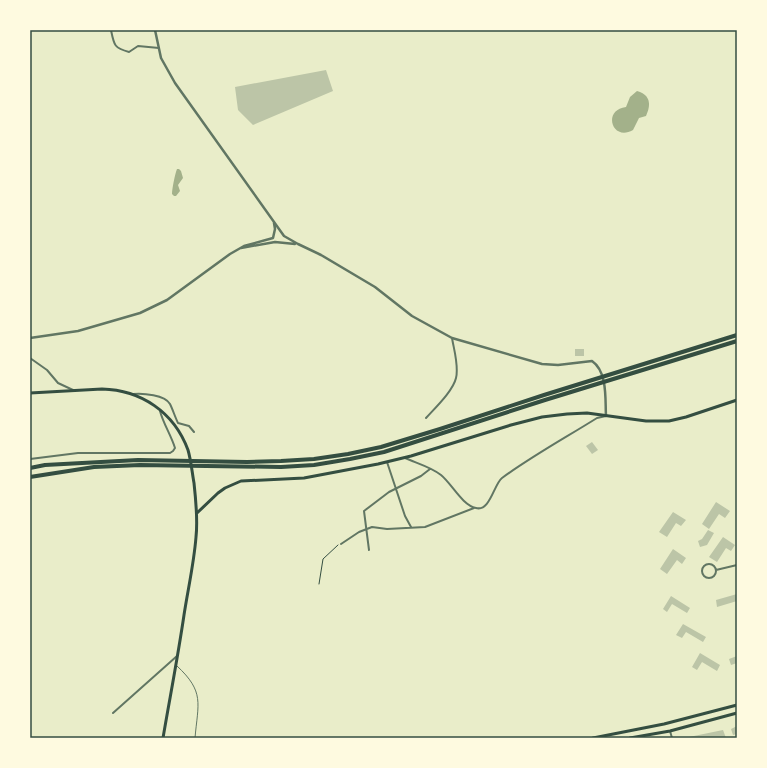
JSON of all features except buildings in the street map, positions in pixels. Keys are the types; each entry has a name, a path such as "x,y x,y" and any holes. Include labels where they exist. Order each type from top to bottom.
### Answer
{"highway":[{"path":"30,468 53,465 138,460 247,462 280,461 314,459 348,454 440,429 737,335"},
{"path":"30,477 94,467 140,465 281,467 314,465 350,459 391,450 737,341"}],"main road":[{"path":"30,394 112,389 133,394 143,398 160,409 175,425 188,451 193,476 197,513 194,555 163,738"},
{"path":"197,513 218,493 241,481 304,478 404,458 542,417 587,413 646,421 669,421 737,400"},
{"path":"593,738 664,724 737,705"},
{"path":"630,738 670,731 737,713"}],"street":[{"path":"111,30 114,45 117,48 129,52 138,46 159,48"},
{"path":"155,30 161,58 175,83 284,236 375,287 412,316 452,338 542,364 558,365 592,361 598,367 606,388 606,416 597,418 519,465 499,480 492,497 479,509 474,508 425,527 387,529 372,527 359,532 341,544"},
{"path":"273,221 275,233 273,238 275,242"},
{"path":"275,233 280,232"},
{"path":"282,243 284,236"},
{"path":"30,338 78,332 140,313 168,300 230,254 244,246 273,238"},
{"path":"241,248 275,242 298,244"},
{"path":"426,418 450,390 456,379 456,366 452,338"},
{"path":"30,358 47,370 58,383 74,391"},
{"path":"133,394 140,394 166,400 170,404 178,423 189,426 194,432"},
{"path":"30,458 78,453 173,452 175,448 162,419 160,409"},
{"path":"404,458 441,475 463,500 474,508"},
{"path":"387,461 411,527"},
{"path":"369,550 364,511 396,489 422,476 430,469"},
{"path":"707,565 711,565 716,570 715,574 710,578 704,576 702,572 703,568 707,565"},
{"path":"716,570 737,565"},
{"path":"113,713 178,655"},
{"path":"670,731 672,738"}],"lane":[{"path":"176,665 188,676 198,694 198,712 195,738"}],"path":[{"path":"320,584 323,559 341,544"}],"shaded area":[{"path":"637,91 645,95 649,101 649,108 646,116 639,118 633,130 626,133 620,132 615,129 613,124 612,119 614,114 619,109 626,107 630,97"},
{"path":"177,169 181,171 183,178 178,185 180,191 176,196 174,196 172,192"}]}
